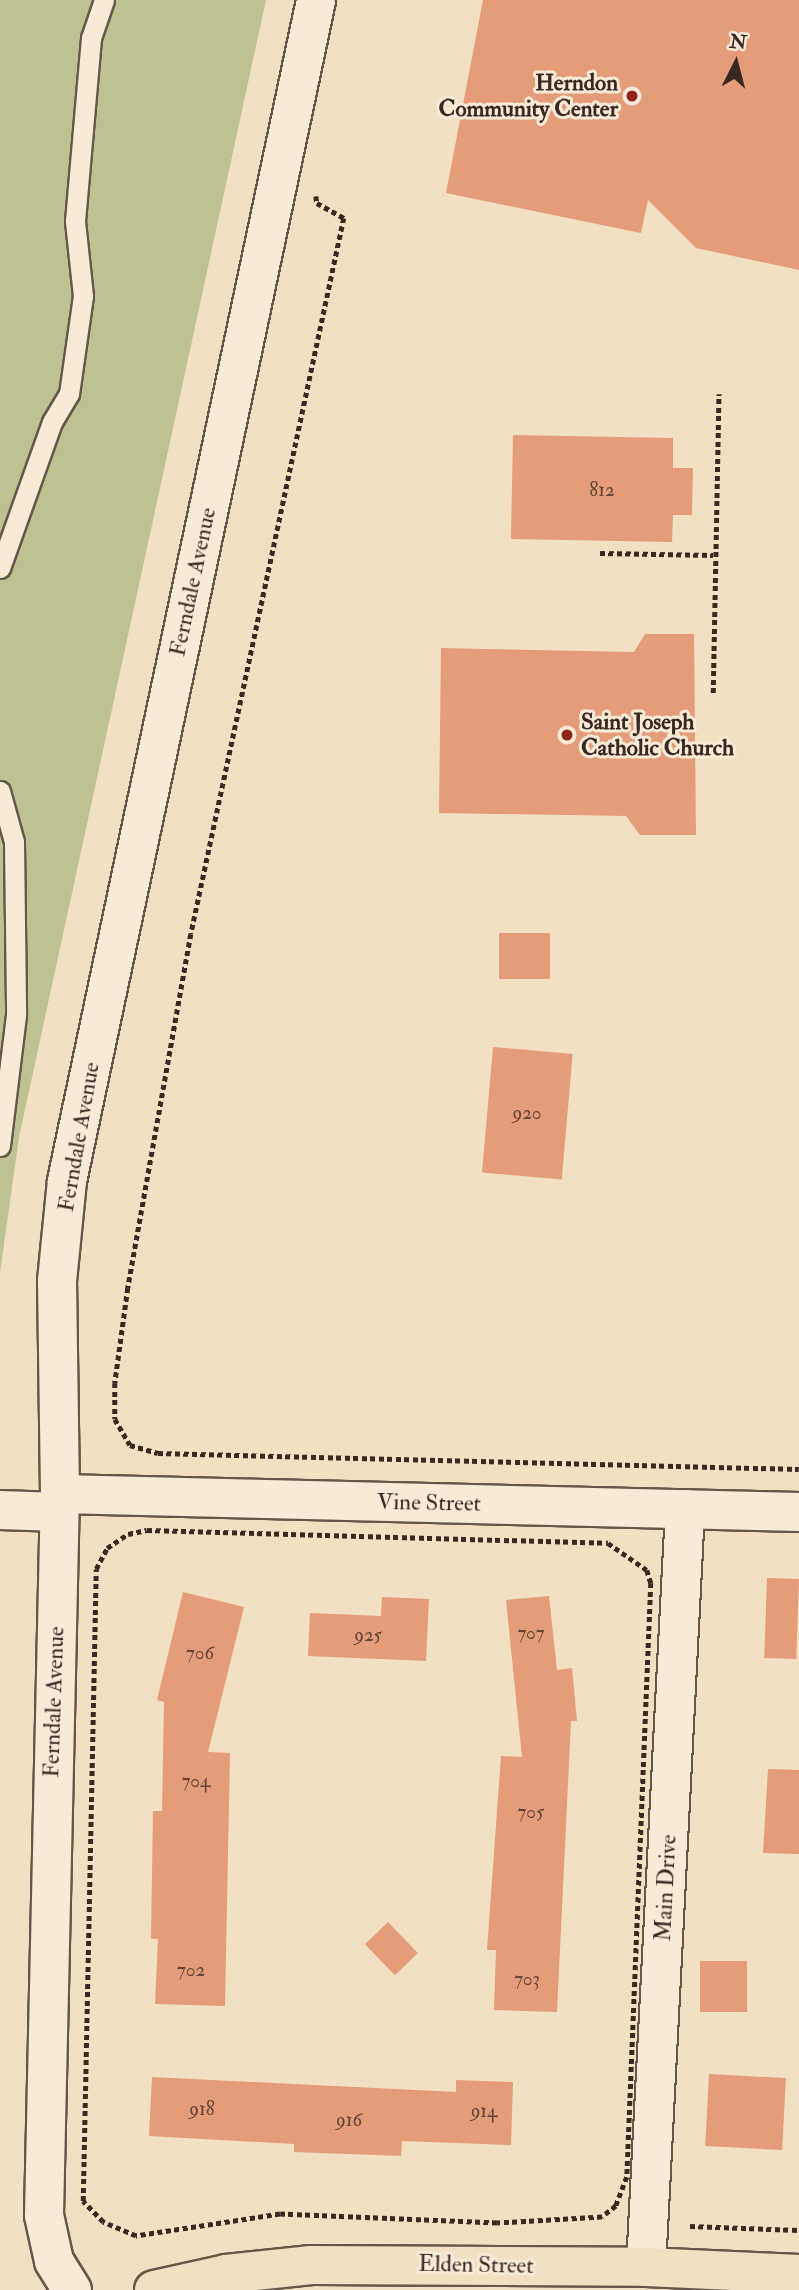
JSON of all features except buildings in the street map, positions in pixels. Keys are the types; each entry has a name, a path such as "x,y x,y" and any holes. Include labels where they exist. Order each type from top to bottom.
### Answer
{"main road":[{"name":"Elden Street","path":"155,2290 226,2274 312,2265 646,2267 799,2274"}],"street":[{"name":"Ferndale Avenue","path":"72,2290 54,2261 44,2216 59,1503 57,1281 67,1181 316,0"},
{"name":"Vine Street","path":"0,1510 59,1503 799,1512"},
{"name":"Main Drive","path":"646,2267 685,1509"}],"lane":[{"path":"0,568 52,422 69,394 83,296 75,221 91,38 104,0"},
{"path":"0,791 15,842 16,1015 0,1146"}],"path":[{"path":"315,189 317,203 344,218 191,934 128,1287 115,1383 115,1419 130,1445 158,1453 799,1469"},
{"path":"713,693 713,555 719,394"},
{"path":"600,553 713,555"},
{"path":"147,1530 608,1543 629,1554 647,1570 651,1583 627,2177 616,2206 602,2217 560,2221 280,2214 136,2236 90,2212 81,2190 96,1569 107,1548 128,1534 147,1530"},
{"path":"690,2226 799,2230"}],"green space":[{"path":"0,0 266,0 19,1137 0,1273"}],"place":[{"name":"Herndon Community Center","path":"632,96"},
{"name":"Saint Joseph Catholic Church","path":"567,735"}]}
